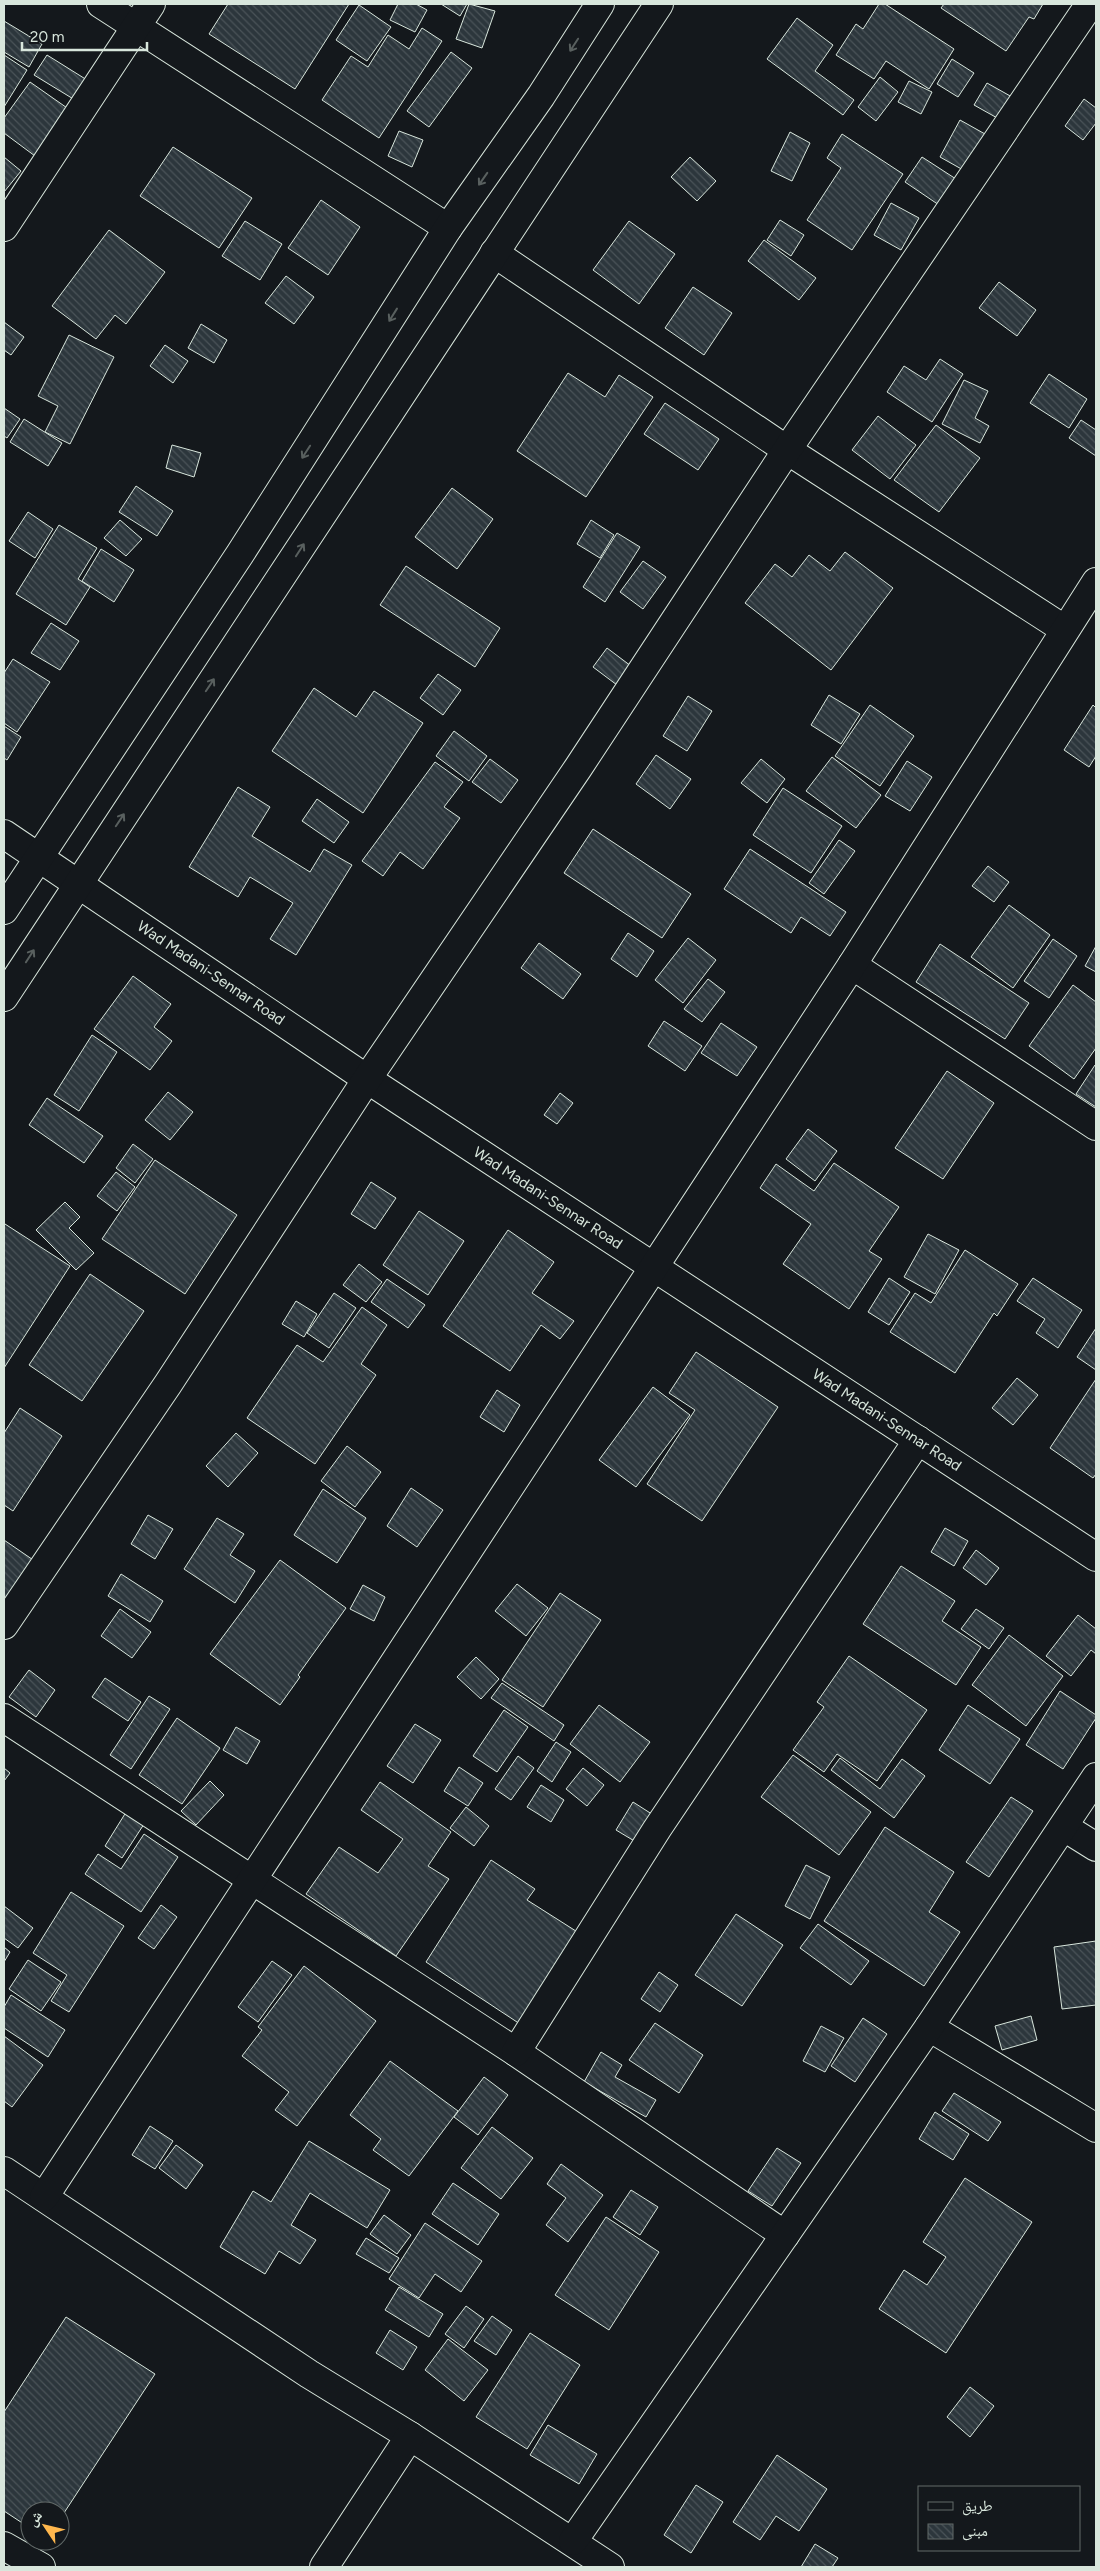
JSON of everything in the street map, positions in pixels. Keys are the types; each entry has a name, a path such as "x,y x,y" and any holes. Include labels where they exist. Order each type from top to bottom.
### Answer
{"street":[{"path":"102,4 143,15 448,228"},
{"path":"4,910 245,546 448,228 540,96 600,4"},
{"path":"4,997 659,4"},
{"path":"4,1625 168,1384 367,1079 566,784 787,450 1090,4"},
{"path":"4,227 143,15"},
{"path":"494,253 787,450 1064,629"},
{"path":"44,2197 852,965 1064,629 1096,582"},
{"name":"Wad Madani-Sennar Road","path":"4,834 367,1079 1096,1557"},
{"path":"852,965 1096,1126"},
{"path":"516,2052 657,1830 918,1440"},
{"path":"4,1718 250,1881 516,2052 785,2235"},
{"path":"573,2541 928,2027 1096,1777"},
{"path":"1064,1827 1096,1847"},
{"path":"928,2027 1096,2128"},
{"path":"4,2171 310,2374 410,2436 610,2567"},
{"path":"324,2567 410,2436"},
{"path":"4,2546 41,2567"}],"building":[{"path":"228,4 349,4 295,89 209,34"},
{"path":"398,4 416,4 427,10 415,32 390,20"},
{"path":"441,4 467,4 460,16"},
{"path":"469,4 495,11 482,48 456,39"},
{"path":"879,4 885,4 954,49 929,89 886,61 874,79 836,55 856,24 863,29"},
{"path":"944,4 1043,4 1034,19 1029,17 1006,51 941,8"},
{"path":"359,5 391,27 367,61 336,40"},
{"path":"797,18 833,45 815,71 854,100 843,115 767,59"},
{"path":"4,21 42,44 29,67 4,52"},
{"path":"422,28 442,41 379,138 322,100 351,56 368,67 388,35 409,49"},
{"path":"451,52 472,68 429,127 407,111"},
{"path":"4,55 27,70 4,107"},
{"path":"47,55 87,80 75,100 34,75"},
{"path":"952,59 974,73 958,97 937,84"},
{"path":"880,77 898,92 876,121 858,107"},
{"path":"909,81 932,92 921,114 898,102"},
{"path":"30,82 70,110 35,156 4,133 4,118"},
{"path":"987,83 1012,97 999,119 974,105"},
{"path":"1084,99 1096,108 1096,123 1083,140 1065,126"},
{"path":"960,120 985,134 965,171 940,157"},
{"path":"399,131 423,140 412,167 388,156"},
{"path":"790,132 810,143 792,181 771,171"},
{"path":"842,134 903,174 852,250 807,220 841,168 827,158"},
{"path":"173,147 252,198 219,248 140,196"},
{"path":"4,157 21,171 4,192"},
{"path":"690,157 716,181 697,201 671,177"},
{"path":"922,157 956,179 939,205 905,182"},
{"path":"321,200 360,227 328,275 288,248"},
{"path":"891,203 919,218 901,250 874,235"},
{"path":"780,220 804,235 791,256 767,240"},
{"path":"245,221 282,244 260,280 222,256"},
{"path":"629,221 675,254 639,304 593,270"},
{"path":"109,230 165,272 126,324 115,315 96,339 52,306"},
{"path":"764,240 816,278 799,300 748,261"},
{"path":"286,276 314,297 294,324 265,303"},
{"path":"999,282 1036,310 1017,336 979,308"},
{"path":"693,287 732,313 704,355 665,328"},
{"path":"4,322 24,337 11,355 4,350"},
{"path":"201,324 227,340 214,363 188,348"},
{"path":"69,335 114,357 70,444 45,432 58,406 38,396"},
{"path":"165,345 188,361 173,383 150,366"},
{"path":"940,359 963,374 932,422 887,392 904,366 926,380"},
{"path":"568,373 605,397 619,375 653,397 586,497 517,451"},
{"path":"1049,374 1087,399 1069,428 1030,403"},
{"path":"964,380 988,391 975,418 989,426 980,443 942,424"},
{"path":"665,403 719,439 698,470 644,434"},
{"path":"4,408 20,419 7,438 4,436"},
{"path":"878,416 916,445 890,479 852,450"},
{"path":"24,419 62,443 48,466 10,442"},
{"path":"1081,420 1096,430 1096,456 1069,438"},
{"path":"936,425 980,458 939,512 894,480"},
{"path":"172,445 201,453 194,477 166,468"},
{"path":"136,486 173,511 157,536 119,512"},
{"path":"452,488 493,519 457,569 415,537"},
{"path":"28,512 53,529 35,558 9,541"},
{"path":"120,520 142,539 126,556 104,538"},
{"path":"591,520 614,535 600,558 577,544"},
{"path":"59,525 97,548 78,579 90,587 66,625 16,594"},
{"path":"617,533 640,547 605,602 583,587"},
{"path":"101,549 134,570 114,602 82,581"},
{"path":"845,552 893,588 831,670 745,603 775,564 792,577 809,555 830,571"},
{"path":"643,561 666,577 643,609 620,592"},
{"path":"406,566 500,628 475,667 380,605"},
{"path":"51,623 79,641 60,670 31,653"},
{"path":"607,648 639,672 625,691 593,667"},
{"path":"13,659 50,682 17,732 4,723 4,673"},
{"path":"438,674 461,690 443,715 420,698"},
{"path":"314,688 356,717 374,691 423,723 363,813 272,751"},
{"path":"829,695 860,714 841,744 811,725"},
{"path":"688,696 712,711 687,751 663,736"},
{"path":"870,705 914,736 880,786 835,756"},
{"path":"1093,705 1096,708 1096,756 1089,767 1064,750"},
{"path":"4,726 21,737 7,760 4,758"},
{"path":"454,731 487,756 469,781 436,756"},
{"path":"656,755 691,779 670,809 636,784"},
{"path":"832,757 881,795 856,828 806,791"},
{"path":"490,759 518,780 501,803 472,782"},
{"path":"761,759 785,779 767,803 741,783"},
{"path":"907,761 932,777 910,811 885,796"},
{"path":"435,762 463,782 444,807 460,818 423,869 400,852 383,876 362,861"},
{"path":"238,787 270,807 252,836 310,872 324,849 352,865 296,955 270,939 293,903 250,877 238,897 189,867"},
{"path":"783,788 842,826 811,873 753,835"},
{"path":"317,799 349,822 334,843 302,821"},
{"path":"593,829 691,894 662,938 564,873"},
{"path":"839,840 855,851 824,894 809,883"},
{"path":"750,849 846,912 830,936 801,917 791,933 724,889"},
{"path":"988,866 1009,882 994,902 972,886"},
{"path":"1009,905 1050,935 1013,988 971,957"},
{"path":"628,933 654,951 637,977 611,959"},
{"path":"688,938 716,960 683,1003 655,980"},
{"path":"1053,939 1077,956 1049,998 1024,981"},
{"path":"539,943 581,974 563,999 521,968"},
{"path":"940,944 1029,1003 1005,1039 916,982"},
{"path":"1096,946 1096,972 1085,966"},
{"path":"133,976 171,1004 154,1027 172,1041 150,1070 94,1029"},
{"path":"708,979 725,992 702,1022 684,1009"},
{"path":"1073,985 1096,1002 1096,1048 1074,1079 1029,1046"},
{"path":"664,1021 702,1046 685,1071 648,1046"},
{"path":"721,1023 757,1047 737,1076 701,1053"},
{"path":"92,1035 117,1052 79,1111 54,1095"},
{"path":"1096,1066 1096,1107 1076,1094"},
{"path":"947,1071 994,1103 943,1179 895,1148"},
{"path":"168,1092 193,1112 170,1140 145,1120"},
{"path":"560,1093 573,1103 557,1124 544,1115"},
{"path":"47,1098 103,1136 84,1163 29,1125"},
{"path":"808,1129 837,1151 815,1181 786,1159"},
{"path":"133,1144 153,1159 135,1183 116,1168"},
{"path":"155,1160 237,1215 185,1294 102,1239"},
{"path":"834,1163 899,1207 869,1251 882,1259 849,1309 783,1264 811,1224 760,1188 776,1164 814,1191"},
{"path":"116,1172 135,1187 117,1211 97,1196"},
{"path":"371,1182 396,1198 375,1229 351,1214"},
{"path":"65,1202 80,1217 69,1228 94,1253 76,1270 36,1230"},
{"path":"419,1211 464,1241 428,1295 383,1265"},
{"path":"5,1224 70,1266 4,1368 4,1226"},
{"path":"508,1230 554,1262 532,1293 574,1321 560,1339 541,1325 510,1371 443,1326"},
{"path":"928,1234 959,1250 935,1294 904,1277"},
{"path":"965,1250 1018,1284 997,1316 994,1313 955,1373 890,1332 915,1293 931,1303"},
{"path":"359,1264 382,1282 366,1302 343,1285"},
{"path":"90,1274 144,1311 82,1401 29,1365"},
{"path":"889,1278 910,1292 889,1325 868,1312"},
{"path":"1033,1278 1082,1310 1058,1348 1036,1333 1045,1319 1017,1301"},
{"path":"387,1279 425,1305 408,1328 371,1302"},
{"path":"334,1293 356,1308 329,1348 307,1333"},
{"path":"296,1301 317,1314 304,1337 282,1324"},
{"path":"362,1307 387,1325 361,1364 376,1375 315,1464 247,1418 297,1345 323,1362"},
{"path":"1096,1328 1096,1370 1077,1357"},
{"path":"696,1352 778,1407 702,1521 647,1484 695,1410 669,1393"},
{"path":"1017,1378 1038,1395 1013,1425 992,1408"},
{"path":"1096,1379 1096,1474 1093,1478 1050,1448"},
{"path":"653,1387 690,1415 636,1487 599,1460"},
{"path":"497,1390 520,1405 504,1432 480,1417"},
{"path":"20,1408 62,1436 13,1511 4,1505 4,1433"},
{"path":"236,1433 258,1453 228,1487 206,1466"},
{"path":"347,1446 381,1472 355,1507 321,1481"},
{"path":"411,1488 443,1510 417,1547 387,1526"},
{"path":"323,1489 366,1518 337,1563 294,1535"},
{"path":"148,1515 173,1529 155,1559 131,1544"},
{"path":"217,1518 244,1534 230,1555 255,1571 235,1603 184,1569"},
{"path":"945,1528 968,1541 954,1566 931,1552"},
{"path":"4,1540 42,1566 4,1614"},
{"path":"976,1550 999,1568 986,1585 963,1568"},
{"path":"280,1560 346,1608 298,1675 300,1677 280,1705 210,1654"},
{"path":"901,1566 955,1601 942,1621 981,1647 956,1685 863,1624"},
{"path":"121,1574 163,1601 150,1622 108,1596"},
{"path":"517,1584 548,1608 526,1636 495,1611"},
{"path":"363,1585 385,1597 374,1621 350,1609"},
{"path":"560,1593 601,1620 543,1707 502,1680"},
{"path":"120,1609 151,1632 132,1658 101,1636"},
{"path":"976,1609 1004,1628 989,1649 961,1629"},
{"path":"1078,1615 1096,1629 1096,1654 1091,1650 1071,1676 1046,1656"},
{"path":"1009,1635 1063,1676 1026,1726 972,1685"},
{"path":"849,1656 927,1710 877,1781 837,1754 824,1772 793,1750 824,1707 817,1702"},
{"path":"476,1657 499,1679 481,1699 457,1677"},
{"path":"29,1670 55,1690 36,1717 9,1697"},
{"path":"105,1678 141,1702 128,1721 92,1697"},
{"path":"502,1683 564,1725 554,1741 491,1698"},
{"path":"1060,1691 1096,1715 1096,1718 1063,1769 1026,1745"},
{"path":"149,1696 170,1709 131,1769 110,1755"},
{"path":"599,1705 650,1742 620,1782 570,1744"},
{"path":"968,1705 1020,1739 990,1784 939,1750"},
{"path":"504,1710 528,1727 497,1772 473,1756"},
{"path":"177,1718 220,1748 182,1804 139,1775"},
{"path":"415,1724 441,1740 413,1783 387,1766"},
{"path":"236,1727 260,1741 247,1764 223,1750"},
{"path":"556,1742 571,1752 552,1782 537,1771"},
{"path":"793,1755 871,1812 839,1855 761,1797"},
{"path":"518,1756 534,1768 511,1800 495,1789"},
{"path":"840,1758 880,1789 902,1759 925,1776 894,1818 831,1770"},
{"path":"459,1767 483,1783 468,1806 444,1791"},
{"path":"4,1768 10,1773 4,1781"},
{"path":"583,1768 604,1785 587,1806 566,1789"},
{"path":"210,1781 224,1795 196,1825 181,1811"},
{"path":"380,1782 451,1832 428,1866 449,1879 396,1956 306,1894 339,1847 378,1873 403,1839 361,1810"},
{"path":"541,1785 564,1800 551,1822 527,1807"},
{"path":"1011,1797 1033,1811 989,1877 966,1862"},
{"path":"633,1802 658,1818 641,1845 616,1830"},
{"path":"466,1807 489,1826 474,1846 450,1828"},
{"path":"128,1809 146,1821 122,1858 105,1846"},
{"path":"885,1827 954,1872 929,1912 960,1932 924,1986 824,1921"},
{"path":"144,1834 178,1857 141,1912 85,1874 98,1854 121,1869"},
{"path":"491,1860 535,1889 527,1900 579,1933 520,2024 426,1962"},
{"path":"806,1865 830,1877 810,1919 785,1906"},
{"path":"71,1892 124,1926 69,2012 51,2001 67,1975 33,1953"},
{"path":"161,1905 177,1917 154,1949 138,1938"},
{"path":"4,1906 33,1928 18,1948 4,1938"},
{"path":"736,1914 783,1945 742,2006 695,1975"},
{"path":"818,1924 869,1961 851,1985 800,1948"},
{"path":"1096,1941 1096,2005 1062,2009 1054,1947"},
{"path":"4,1947 10,1952 4,1962"},
{"path":"28,1960 61,1982 41,2011 9,1989"},
{"path":"272,1961 292,1975 258,2022 238,2007"},
{"path":"304,1966 376,2021 297,2126 275,2110 289,2092 242,2056 262,2030 258,2027"},
{"path":"659,1972 678,1985 660,2012 641,1999"},
{"path":"11,1995 65,2030 48,2057 4,2028 4,2007"},
{"path":"1031,2016 1037,2040 1002,2050 995,2026"},
{"path":"863,2018 887,2034 855,2082 831,2066"},
{"path":"655,2023 703,2055 679,2093 629,2060"},
{"path":"821,2026 844,2038 825,2072 803,2061"},
{"path":"4,2036 43,2065 12,2107 4,2101"},
{"path":"601,2052 622,2065 615,2077 656,2100 646,2117 584,2082"},
{"path":"390,2061 458,2111 409,2176 373,2150 381,2139 350,2115"},
{"path":"484,2077 508,2095 478,2135 454,2117"},
{"path":"954,2093 1001,2122 988,2141 942,2111"},
{"path":"935,2112 969,2134 953,2160 919,2139"},
{"path":"150,2126 173,2141 155,2169 132,2155"},
{"path":"492,2127 533,2158 501,2199 461,2168"},
{"path":"309,2141 390,2190 367,2228 310,2193 291,2225 316,2240 300,2264 279,2251 265,2274 220,2247 253,2191 271,2202"},
{"path":"176,2145 203,2165 186,2189 159,2168"},
{"path":"777,2148 801,2163 772,2206 748,2191"},
{"path":"561,2164 603,2195 568,2242 546,2225 566,2198 547,2184"},
{"path":"965,2178 1032,2222 946,2353 879,2309 904,2270 927,2285 946,2257 923,2242"},
{"path":"453,2183 499,2214 478,2245 432,2214"},
{"path":"631,2190 658,2207 640,2235 613,2217"},
{"path":"384,2215 411,2235 397,2254 370,2234"},
{"path":"606,2217 659,2252 609,2330 555,2295"},
{"path":"425,2223 482,2261 461,2292 435,2274 419,2298 389,2279"},
{"path":"366,2238 399,2258 389,2273 356,2254"},
{"path":"399,2287 443,2314 429,2337 385,2310"},
{"path":"466,2306 484,2319 464,2348 445,2334"},
{"path":"492,2316 512,2330 496,2355 474,2341"},
{"path":"66,2317 155,2374 70,2504 70,2501 20,2501 20,2521 4,2511 4,2412"},
{"path":"390,2330 417,2347 403,2370 376,2353"},
{"path":"530,2333 580,2365 527,2449 476,2417"},
{"path":"448,2339 488,2370 464,2401 425,2370"},
{"path":"970,2387 994,2406 970,2437 947,2417"},
{"path":"548,2425 597,2454 579,2484 530,2455"},
{"path":"777,2455 827,2489 799,2531 776,2516 760,2540 733,2522"},
{"path":"696,2485 723,2502 691,2553 664,2535"},
{"path":"815,2544 838,2558 832,2567 801,2567"}]}
